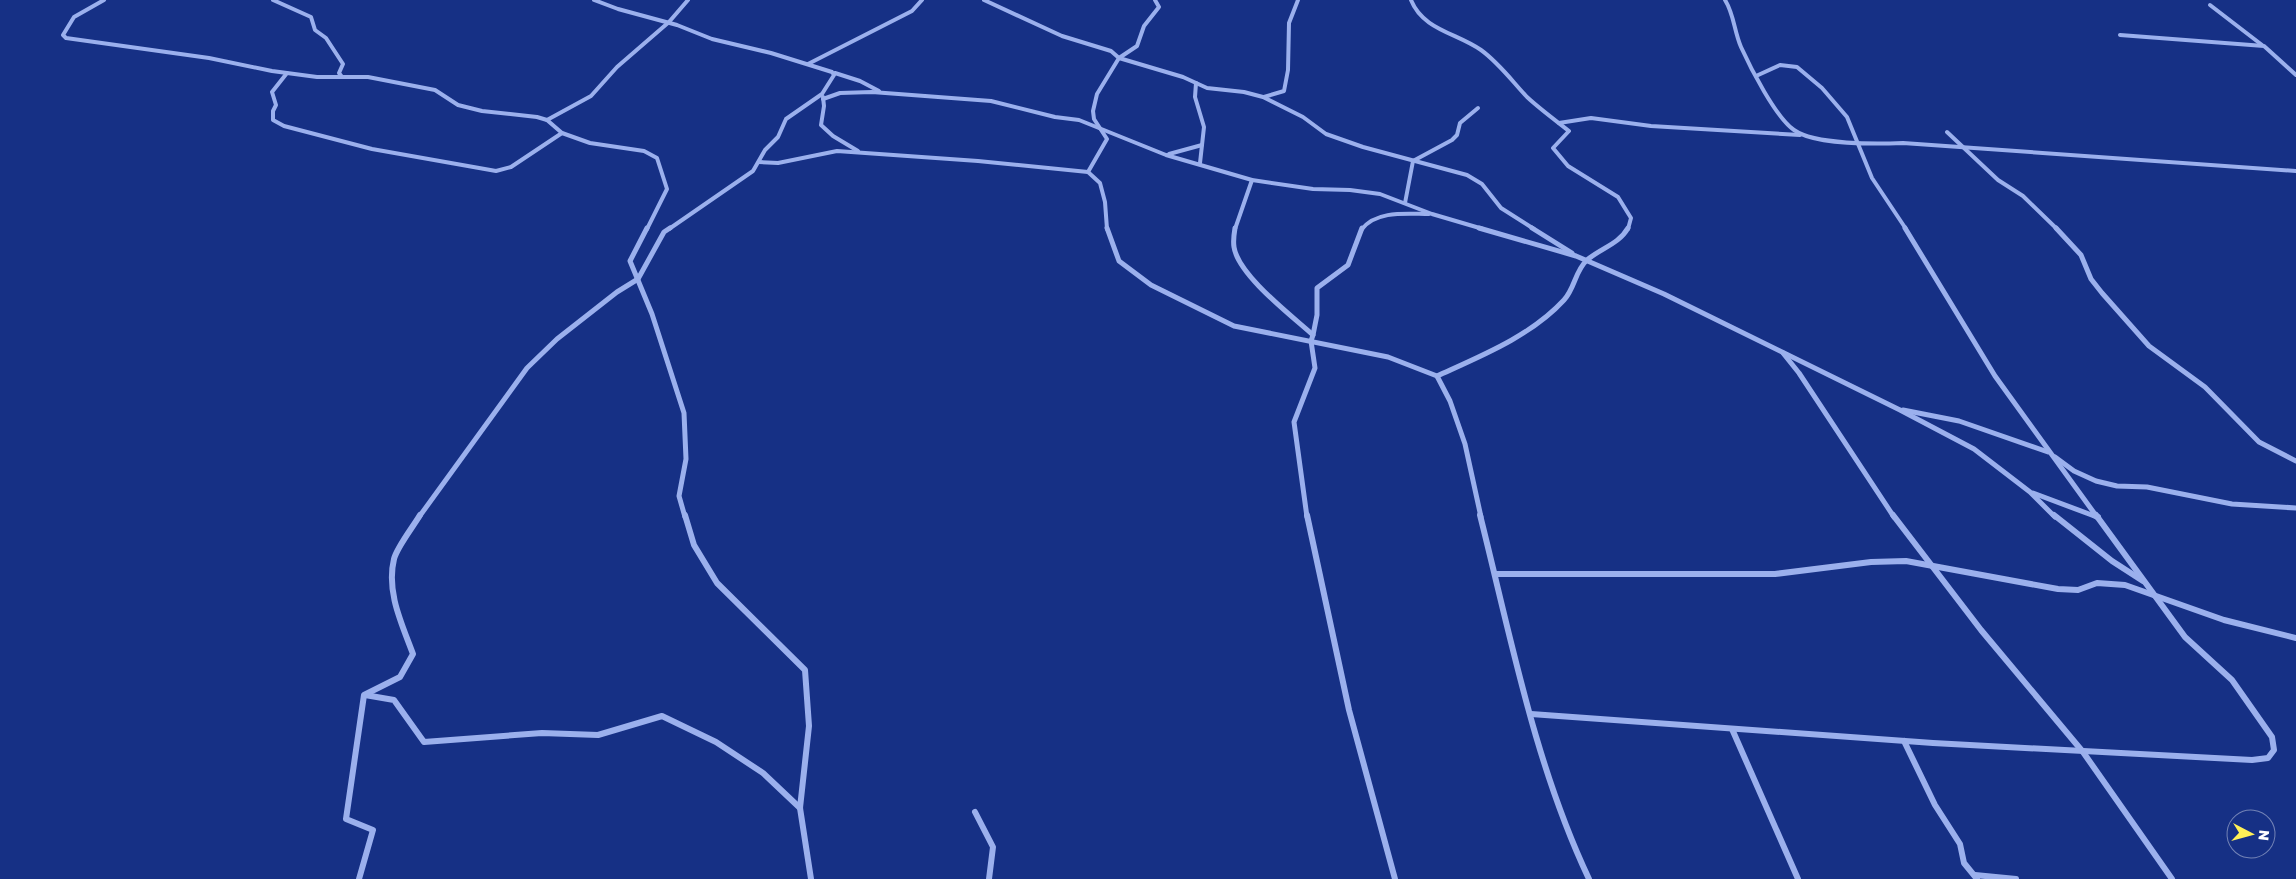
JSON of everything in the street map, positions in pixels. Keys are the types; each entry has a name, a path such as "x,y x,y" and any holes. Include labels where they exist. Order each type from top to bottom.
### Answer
{"street":[{"path":"104,0 86,8 70,20 65,30 64,35 66,38 209,58 227,63 317,78 342,76 368,77 435,90 458,105 547,120 562,133 590,143 644,151 657,158 667,189 630,261 638,279 684,413 686,459 679,496 694,545 716,583 805,670 809,726 800,808 811,879"},
{"path":"273,0 311,17 315,30 326,38 343,64 339,73 342,76"},
{"path":"594,0 618,9 669,22 712,39 808,64 860,82 881,92"},
{"path":"547,120 591,96 617,67 669,22 688,0"},
{"path":"808,64 912,11 922,0"},
{"path":"984,0 1062,36 1111,51 1119,58 1183,77 1208,88 1244,92 1263,97 1303,117 1326,134 1363,147 1472,177 1482,184 1501,208 1576,256 1664,294 1782,351 1974,449 2030,492 2063,524 2112,561 2146,582"},
{"path":"1088,172 1104,147 1106,139 1094,120 1093,111 1097,94 1119,58 1137,46 1144,26 1159,7 1156,0"},
{"path":"1263,97 1279,94 1284,91 1288,70 1289,23 1298,0"},
{"path":"1411,0 1414,8 1425,21 1473,45 1496,60 1523,91 1569,131 1553,148 1562,155 1567,165 1619,195 1631,218 1626,233 1612,245 1586,261 1566,298 1550,313 1515,338 1437,376"},
{"path":"1725,0 1732,11 1734,26 1742,47 1763,90 1784,122 1802,135"},
{"path":"2210,5 2264,46 2296,75"},
{"path":"2120,35 2264,46"},
{"path":"1531,714 2083,752 2252,760 2268,758 2274,750 2272,737 2232,680 2185,637 1995,376 1909,234 1872,178 1860,144 1847,118 1822,88 1800,68 1780,64 1756,76"},
{"path":"287,73 272,92 276,105 272,111 273,120 284,126 372,149 472,169 496,170 511,167 562,133"},
{"path":"834,73 823,97 821,125 833,136 860,152"},
{"path":"1196,83 1195,97 1204,127 1200,163"},
{"path":"364,695 400,677 413,654 393,597 394,558 400,545 426,505 527,368 542,352 617,292 638,279 664,232 746,176 778,137 786,119 823,97 840,93 881,92 991,101 1055,117 1079,120 1166,155 1200,163 1252,180 1313,189 1364,191 1405,202 1432,214 1576,256"},
{"path":"1413,161 1452,140 1457,135 1460,123 1478,108"},
{"path":"1559,123 1591,118 1645,126 1802,135 1860,144 1903,143 2296,171"},
{"path":"1947,132 1998,180 2024,196 2049,220 2081,255 2091,279 2102,293 2149,346 2205,387 2259,442 2296,461"},
{"path":"1166,155 1202,145"},
{"path":"759,162 778,164 838,151 1088,172 1100,183 1110,237 1119,261 1131,272 1151,285 1234,326 1262,333 1312,338 1388,358 1437,376 1450,402 1465,444 1475,494 1544,766 1570,839 1589,879"},
{"path":"1405,202 1413,161"},
{"path":"1252,180 1234,230 1234,246 1239,263 1312,338"},
{"path":"1395,879 1349,710 1305,508 1294,422 1315,368 1312,338 1317,315 1317,288 1348,265 1353,258 1358,234 1364,226 1374,219 1388,215 1432,214"},
{"path":"1782,351 1799,373 1887,507 1981,630 2083,752 2172,879"},
{"path":"1900,410 1931,414 1986,430 2050,453 2074,471 2096,481 2116,486 2147,487 2232,504 2296,508"},
{"path":"2030,492 2099,518"},
{"path":"1495,574 1775,574 1871,562 1906,561 2058,589 2078,590 2097,583 2125,585 2224,620 2296,638"},
{"path":"364,695 394,700 424,742 542,733 598,735 662,716 716,742 763,773 800,808"},
{"path":"359,879 374,830 346,819 364,695"},
{"path":"1732,729 1798,879"},
{"path":"1904,741 1935,805 1960,844 1964,863 1976,877 2016,879"},
{"path":"975,812 993,847 989,879"}]}
